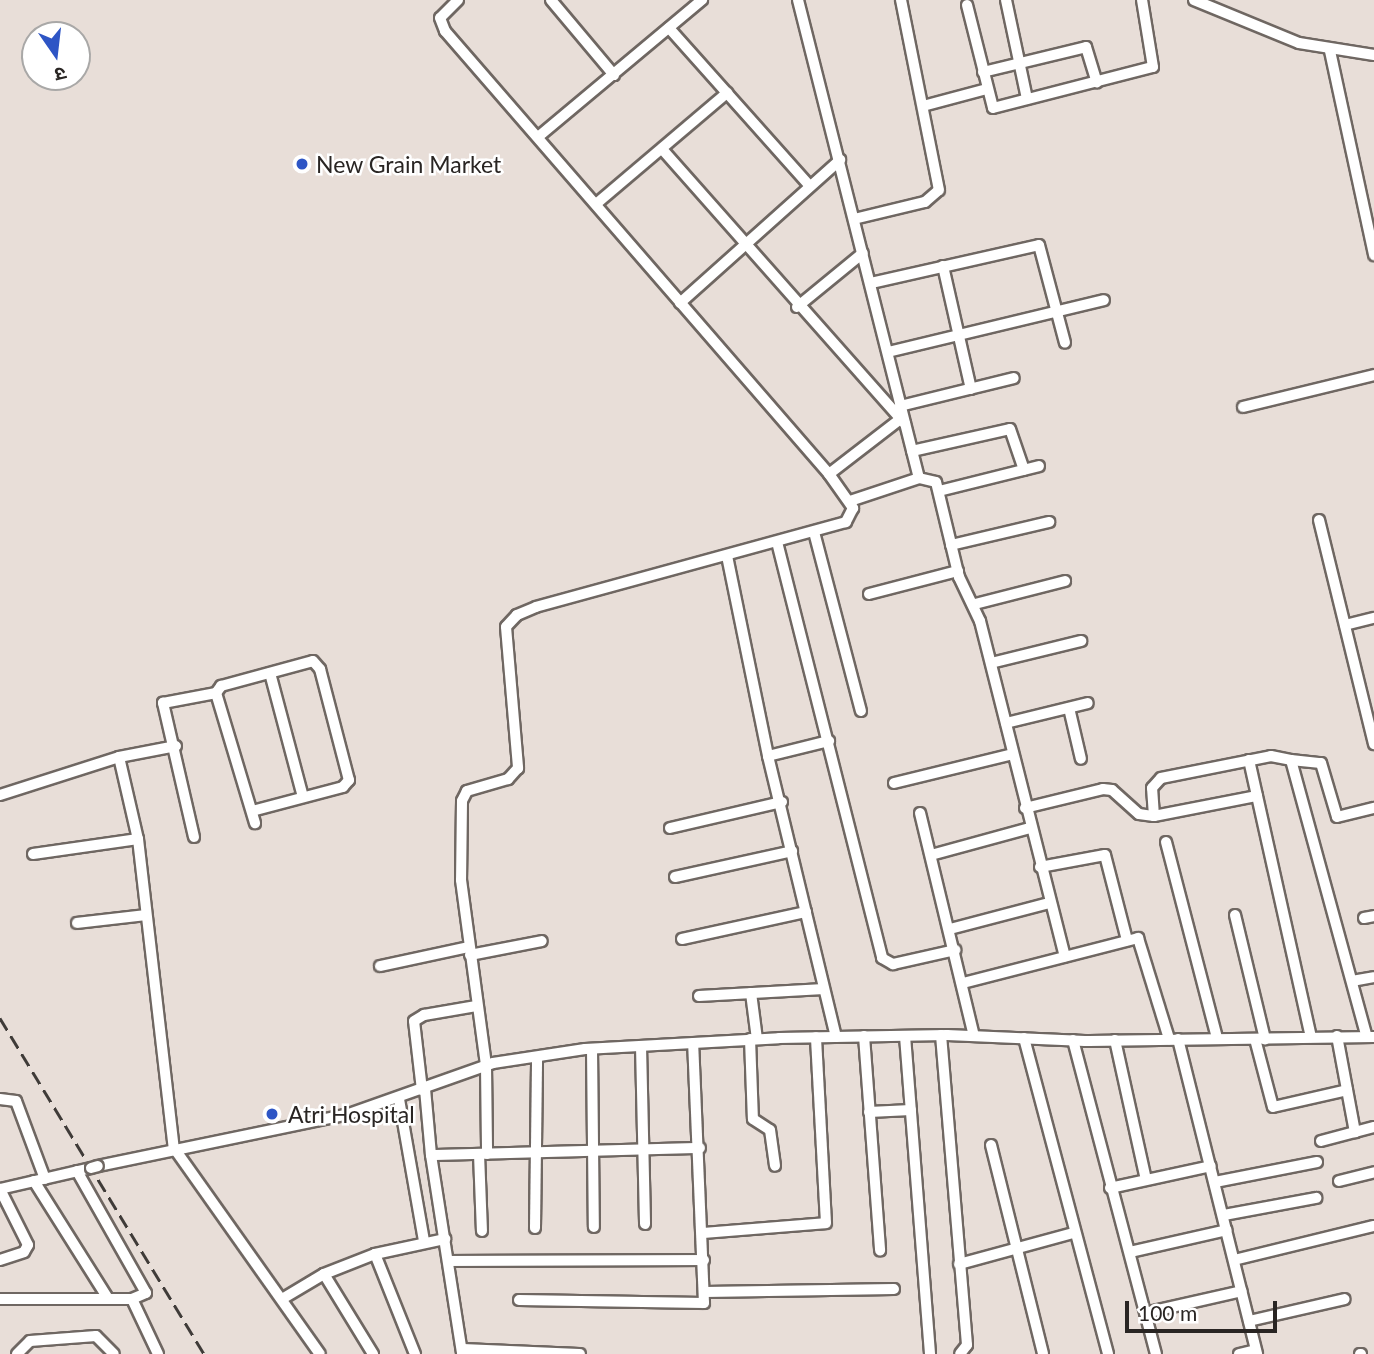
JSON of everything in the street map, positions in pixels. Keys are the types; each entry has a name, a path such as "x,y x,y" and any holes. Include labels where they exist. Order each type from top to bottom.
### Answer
{"street":[{"path":"458,0 444,12 441,25 829,474 850,501 851,518 814,532 536,607 517,615 506,627 519,768 508,779 463,795 461,880 486,1066 482,1231"},
{"path":"551,0 614,75"},
{"path":"538,137 702,0"},
{"path":"798,0 871,283 901,406 902,422 919,478"},
{"path":"854,219 935,198 939,182 901,0"},
{"path":"1006,0 1027,99"},
{"path":"967,5 993,108 1153,67 1142,0"},
{"path":"1194,0 1215,5 1331,51 1374,55"},
{"path":"669,28 810,186"},
{"path":"983,72 1086,47 1097,82"},
{"path":"1331,51 1374,255"},
{"path":"923,106 987,89"},
{"path":"596,204 727,93"},
{"path":"662,149 746,243 797,307 902,422"},
{"path":"680,303 840,160"},
{"path":"871,283 1039,245 1065,343"},
{"path":"797,307 863,253"},
{"path":"943,267 971,389"},
{"path":"888,352 1104,300"},
{"path":"1243,407 1374,375"},
{"path":"901,406 1014,378"},
{"path":"829,474 902,422"},
{"path":"912,451 1010,429 1024,470"},
{"path":"939,491 1039,466"},
{"path":"850,501 919,478 933,478 939,491 958,572 975,604 1049,903 1065,957"},
{"path":"1319,520 1374,742"},
{"path":"951,545 1049,522"},
{"path":"814,532 861,710"},
{"path":"777,542 884,963 956,950"},
{"path":"727,556 768,756 782,802 836,1037"},
{"path":"869,594 958,572"},
{"path":"975,604 1065,581"},
{"path":"1345,625 1374,618"},
{"path":"991,663 1081,641"},
{"path":"194,837 176,746 163,703 216,693 221,686 313,661 319,665 349,774 342,786 251,811"},
{"path":"270,673 303,797"},
{"path":"216,693 255,823"},
{"path":"1006,723 1088,703"},
{"path":"1069,708 1081,759"},
{"path":"768,756 829,741"},
{"path":"0,795 119,757 176,746"},
{"path":"894,783 1013,754"},
{"path":"1154,816 1152,788 1161,778 1271,756 1321,763 1337,817 1374,808"},
{"path":"119,757 138,839 174,1148 320,1354"},
{"path":"1249,760 1311,1037"},
{"path":"0,1260 24,1252 28,1245 0,1189 174,1148 349,1114 399,1099 486,1066 537,1056 592,1049 816,1037 941,1035 1115,1040 1370,1037 1291,760"},
{"path":"1025,808 1103,789 1112,790 1139,814 1154,816 1257,796"},
{"path":"670,828 782,802"},
{"path":"920,813 956,950 974,1036"},
{"path":"931,855 1030,828"},
{"path":"33,854 138,839"},
{"path":"1166,842 1217,1038"},
{"path":"675,877 792,851"},
{"path":"1040,867 1105,855 1127,940"},
{"path":"950,929 1049,903"},
{"path":"682,939 806,912"},
{"path":"77,923 146,915"},
{"path":"1236,915 1273,1107 1347,1090"},
{"path":"963,983 1127,940 1142,941 1211,1167 1242,1291 1256,1352 1239,1354"},
{"path":"380,966 542,941"},
{"path":"1352,981 1374,977"},
{"path":"699,996 824,989"},
{"path":"751,993 754,1039 753,1119 770,1130 775,1166"},
{"path":"476,1006 424,1015 414,1021 430,1155 450,1261 462,1351 580,1354"},
{"path":"941,1035 967,1345 960,1354"},
{"path":"864,1036 880,1250"},
{"path":"905,1036 930,1354"},
{"path":"1336,1036 1355,1132"},
{"path":"702,1233 826,1223 816,1037"},
{"path":"1024,1038 1073,1233 1083,1246 1108,1354"},
{"path":"1073,1040 1156,1354"},
{"path":"1115,1040 1146,1180"},
{"path":"520,1300 699,1305 705,1292 693,1043"},
{"path":"641,1046 645,1224"},
{"path":"592,1049 594,1227"},
{"path":"535,1228 537,1056"},
{"path":"0,1099 16,1101 39,1180 107,1297"},
{"path":"399,1099 424,1241"},
{"path":"869,1112 911,1110"},
{"path":"1321,1141 1374,1128"},
{"path":"991,1145 1043,1354"},
{"path":"430,1155 700,1148"},
{"path":"1215,1182 1317,1162"},
{"path":"1110,1188 1211,1167"},
{"path":"0,1299 132,1299 146,1293 77,1171"},
{"path":"1339,1181 1374,1172"},
{"path":"1224,1215 1316,1198"},
{"path":"1234,1260 1374,1226"},
{"path":"1130,1252 1227,1230"},
{"path":"959,1264 1073,1233"},
{"path":"282,1299 324,1274 374,1254 445,1238"},
{"path":"374,1254 415,1354"},
{"path":"450,1261 704,1259"},
{"path":"324,1274 373,1354"},
{"path":"705,1292 894,1289"},
{"path":"1145,1313 1242,1291"},
{"path":"132,1299 158,1354"},
{"path":"1249,1321 1345,1299"},
{"path":"17,1354 30,1341 96,1336 114,1354"}],"railway":[{"path":"0,1018 204,1354"}],"place":[{"name":"New Grain Market","path":"302,164"},
{"name":"Atri Hospital","path":"272,1114"}]}
